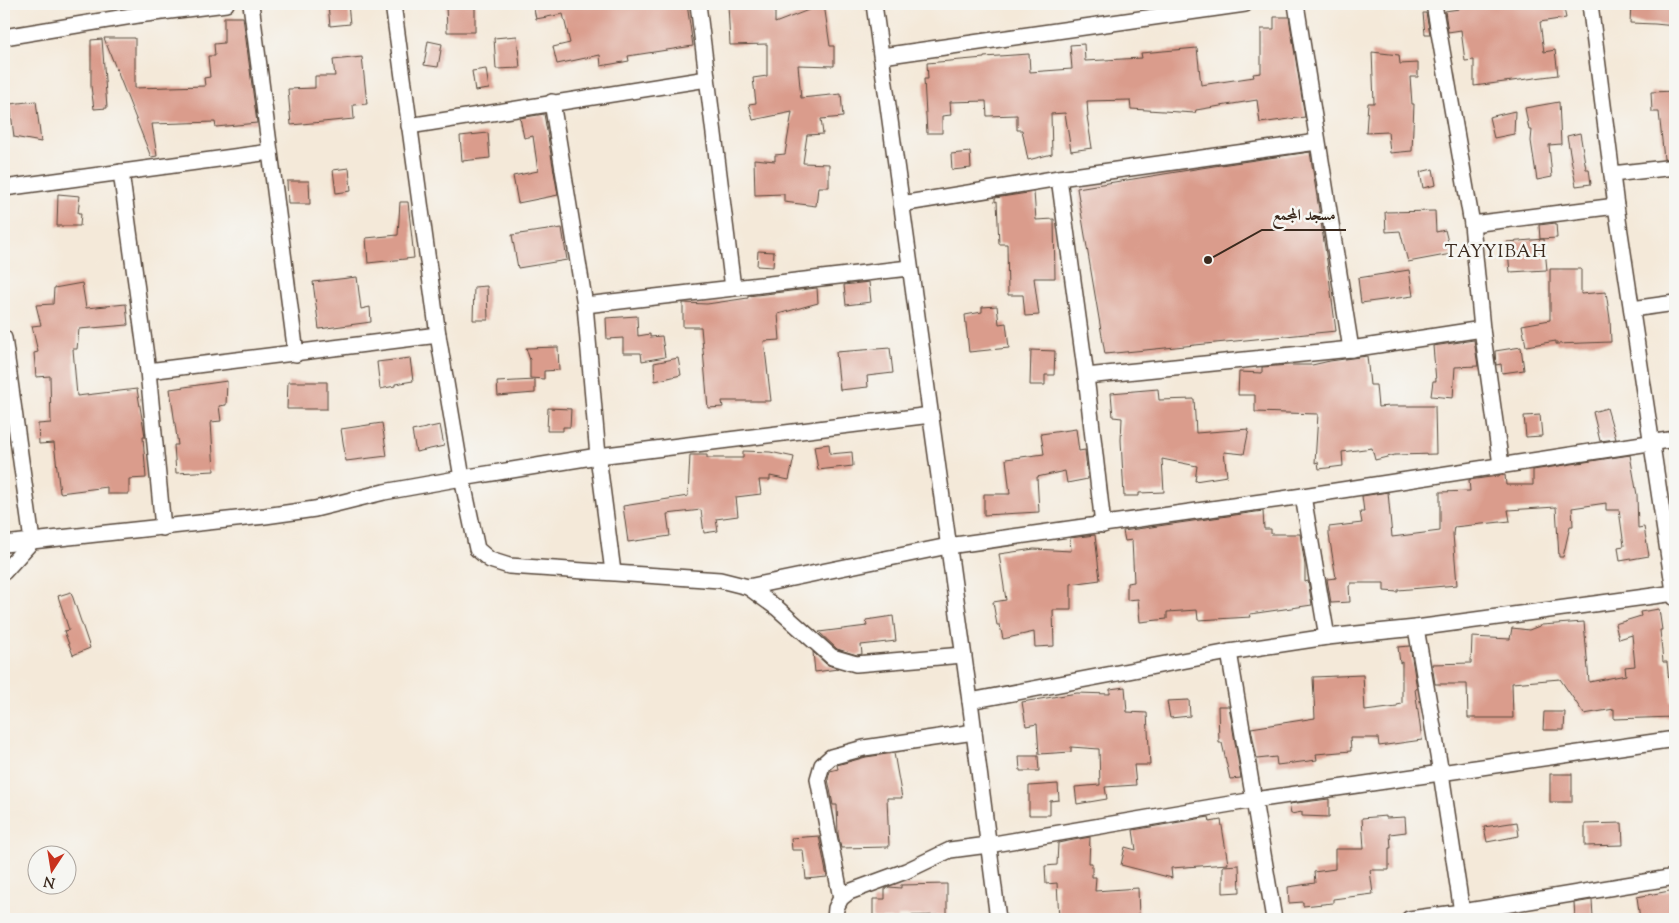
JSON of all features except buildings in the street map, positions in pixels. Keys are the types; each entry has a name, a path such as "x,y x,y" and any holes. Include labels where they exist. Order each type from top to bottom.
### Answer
{"street":[{"path":"4,37 138,9 226,4"},
{"path":"251,4 296,354"},
{"path":"393,4 438,335 462,478 477,549 490,560 509,566 720,580 748,587 777,608 832,657 856,664 963,655"},
{"path":"698,4 733,288"},
{"path":"874,4 970,701 998,919"},
{"path":"882,56 1169,9 1245,4"},
{"path":"1296,4 1350,349"},
{"path":"1434,4 1472,224 1482,329 1501,465"},
{"path":"1590,4 1616,206 1675,598"},
{"path":"409,126 707,79"},
{"path":"552,102 585,305 598,456 613,572"},
{"path":"902,204 1059,178 1317,142"},
{"path":"4,188 270,152"},
{"path":"1612,174 1675,167"},
{"path":"121,172 148,371 163,528"},
{"path":"1059,178 1086,376 1103,524"},
{"path":"1472,224 1616,206"},
{"path":"585,305 909,268"},
{"path":"1632,309 1675,303"},
{"path":"1086,376 1350,349 1482,329"},
{"path":"148,371 438,335"},
{"path":"4,338 8,401 32,541"},
{"path":"4,544 163,528 315,509 384,492 598,456 931,414"},
{"path":"748,587 948,546 1303,496 1675,439"},
{"path":"1303,496 1327,637"},
{"path":"4,572 32,541"},
{"path":"970,701 1229,652 1327,637 1416,628 1675,593"},
{"path":"1416,628 1463,916"},
{"path":"1229,652 1274,919"},
{"path":"835,919 836,908 840,898 818,779 822,765 831,756 864,748 974,732"},
{"path":"840,898 849,892 906,871 950,850 1254,800 1675,739"},
{"path":"1409,919 1463,916 1675,877"}],"place":[{"name":"مسجد المجمع","path":"1208,260"}],"district":[{"name":"TAYYIBAH","path":"1496,251"}]}
